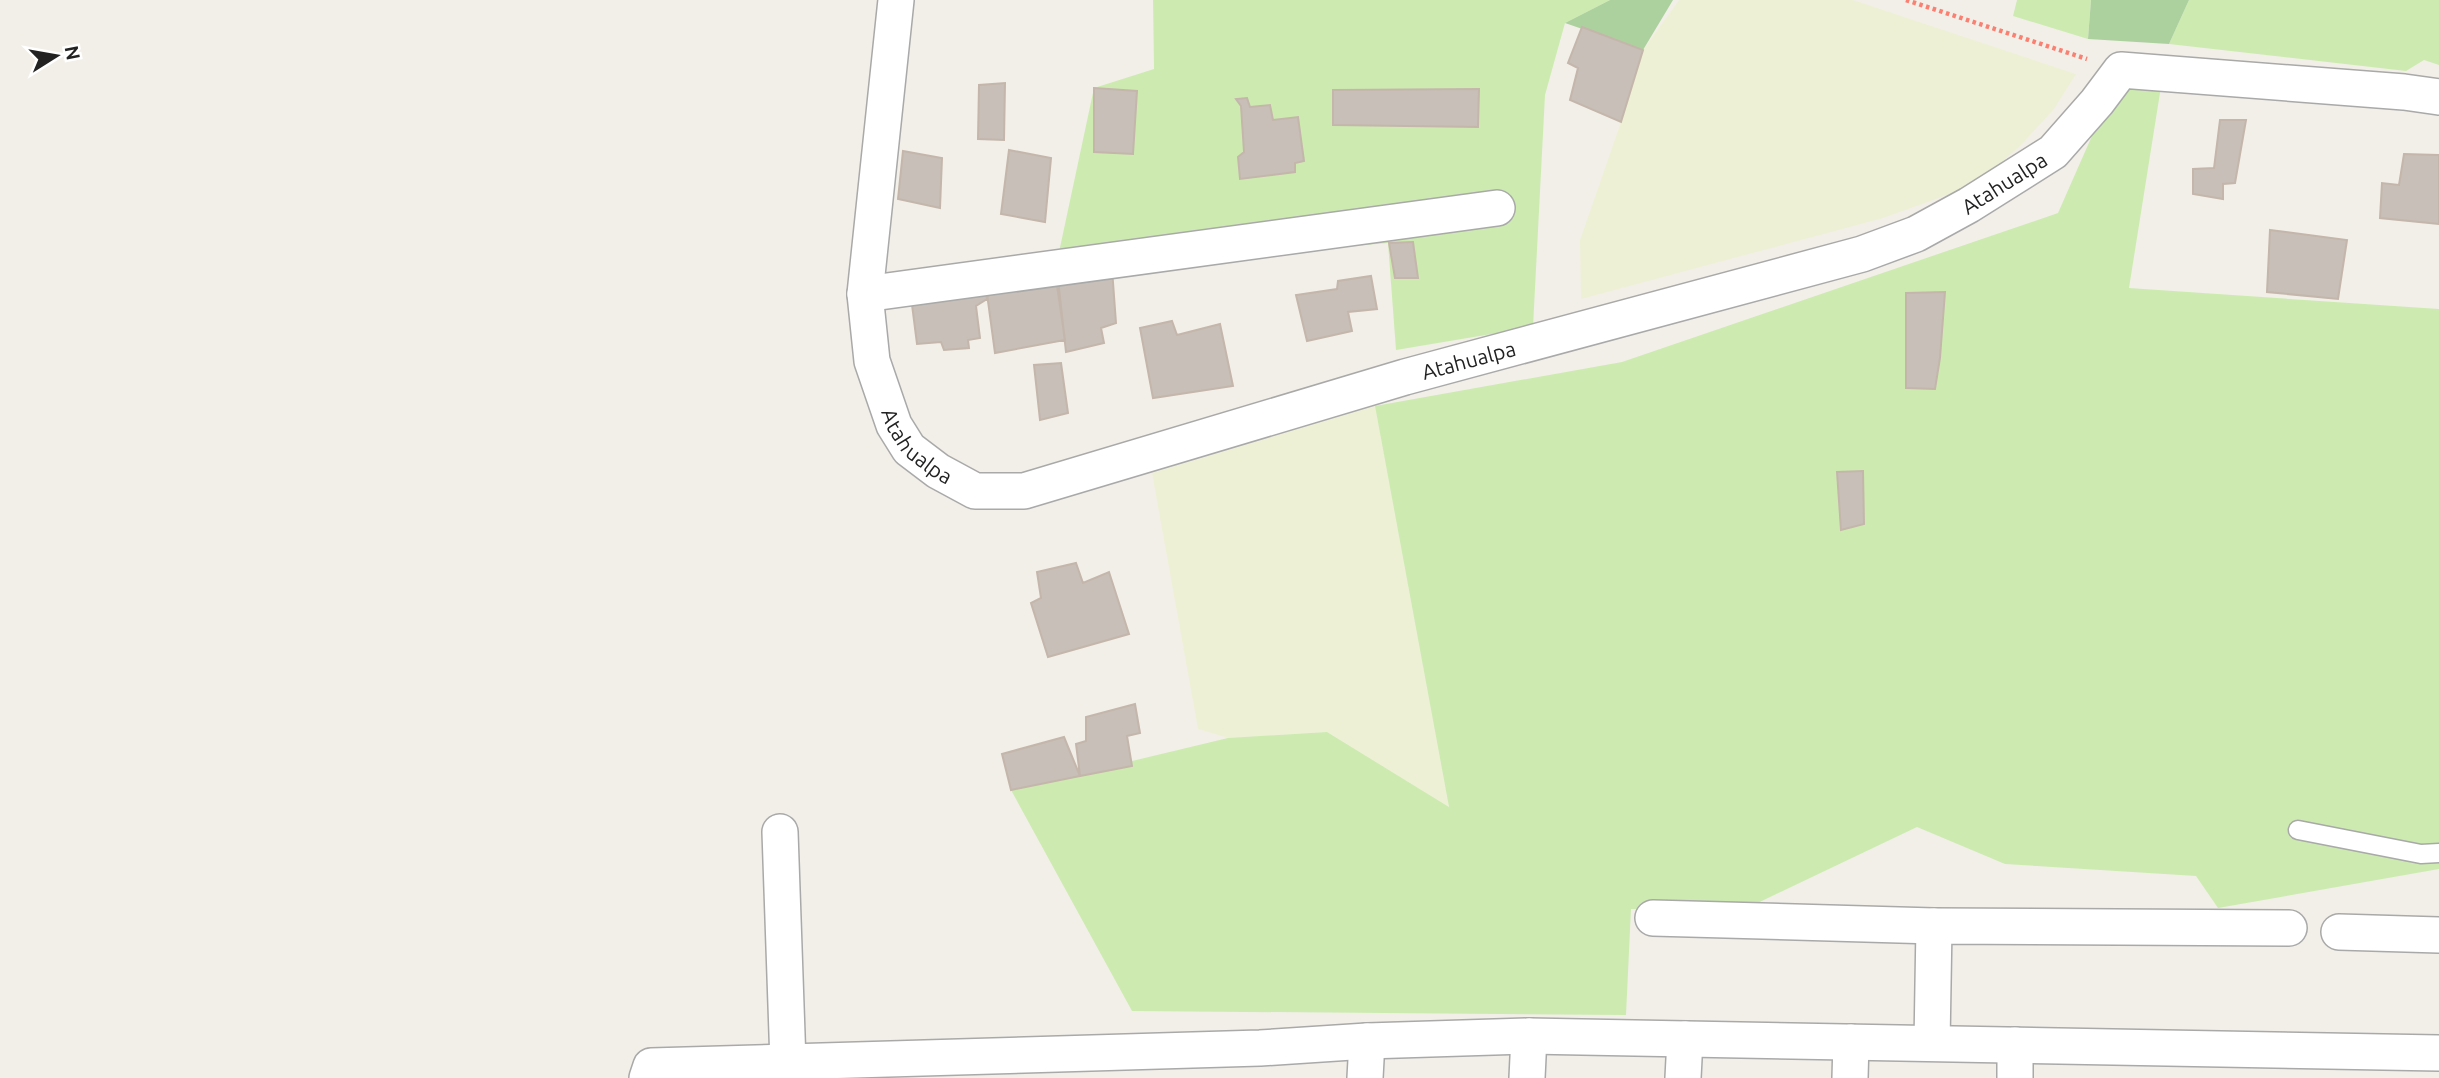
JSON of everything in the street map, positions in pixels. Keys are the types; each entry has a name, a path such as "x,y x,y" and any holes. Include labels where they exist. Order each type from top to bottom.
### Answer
{"street":[{"name":"Atahualpa","path":"896,0 866,294 872,361 894,425 909,449 938,471 975,491 1024,491 1405,377 1863,254 1916,234 1969,205 2053,152 2121,70"},
{"path":"2121,70 2439,97"},
{"path":"866,294 1497,208"},
{"path":"780,832 788,1063"},
{"path":"1653,918 1934,926 2289,928"},
{"path":"1932,1043 1934,926"},
{"path":"2339,932 2439,935"},
{"path":"647,1078 651,1066 1260,1048 1367,1041 1529,1036 1932,1043 2015,1061 2354,1065 2439,1053"},
{"path":"1527,1078 1529,1036"},
{"path":"1683,1078 1685,1039"},
{"path":"1365,1078 1367,1041"},
{"path":"1850,1078 1852,1042"}],"lane":[{"path":"2298,831 2421,855 2439,853"}],"path":[{"path":"1906,0 2121,70"}],"green space":[{"path":"1153,0 1610,0 1565,23 1545,95 1533,327 1396,350 1388,243 1055,271 1094,88 1154,69"},
{"path":"1610,0 1673,0 1643,50 1565,23"},
{"path":"1679,0 1853,0 2076,74 2054,109 2020,146 1975,185 1883,218 1581,299 1580,240 1643,50"},
{"path":"2017,0 2091,0 2088,39 2013,16"},
{"path":"2091,0 2189,0 2169,44 2088,39"},
{"path":"2189,0 2439,0 2439,65 2424,60 2406,71 2169,44"},
{"path":"2121,70 2163,74 2129,288 2439,309 2439,869 2218,908 2196,876 2005,864 1917,827 1745,909 1631,909 1626,1015 1132,1011 1011,790 1228,738 1327,732 1449,807 1375,406 1622,362 2058,213"},
{"path":"1375,406 1449,807 1327,732 1228,738 1198,729 1152,473"}],"building":[{"path":"1582,27 1643,50 1621,122 1570,100 1578,68 1568,63"},
{"path":"1005,83 1004,140 978,139 979,85"},
{"path":"1094,88 1137,91 1133,154 1094,152"},
{"path":"1479,89 1478,127 1333,125 1333,90"},
{"path":"1247,98 1250,107 1270,105 1273,120 1298,117 1304,161 1295,163 1295,172 1240,179 1238,157 1244,152 1241,106 1236,99"},
{"path":"2220,120 2246,120 2235,183 2223,184 2223,199 2193,194 2193,169 2214,168"},
{"path":"1009,150 1051,158 1045,222 1001,214"},
{"path":"903,151 942,158 940,208 898,199"},
{"path":"2404,154 2439,155 2439,224 2380,218 2382,183 2399,185"},
{"path":"2270,230 2347,240 2338,299 2267,292"},
{"path":"1413,242 1418,278 1395,278 1389,243"},
{"path":"1112,269 1116,323 1101,328 1104,343 1066,352 1058,279"},
{"path":"1055,271 1065,340 995,353 985,279"},
{"path":"1371,276 1377,309 1348,312 1352,331 1307,341 1296,295 1337,289 1338,281"},
{"path":"985,279 987,299 976,306 980,338 968,340 969,348 944,350 941,342 917,344 910,289"},
{"path":"1945,292 1935,389 1906,388 1906,293"},
{"path":"1172,321 1177,335 1220,324 1233,386 1153,398 1140,328"},
{"path":"1061,363 1068,413 1040,420 1034,365"},
{"path":"1863,471 1864,524 1841,530 1837,472"},
{"path":"1076,563 1083,583 1109,572 1129,634 1048,657 1031,603 1041,598 1037,572"},
{"path":"1135,704 1140,733 1127,736 1132,766 1080,776 1076,744 1086,741 1086,717"},
{"path":"1064,737 1080,776 1011,790 1002,754"}]}
